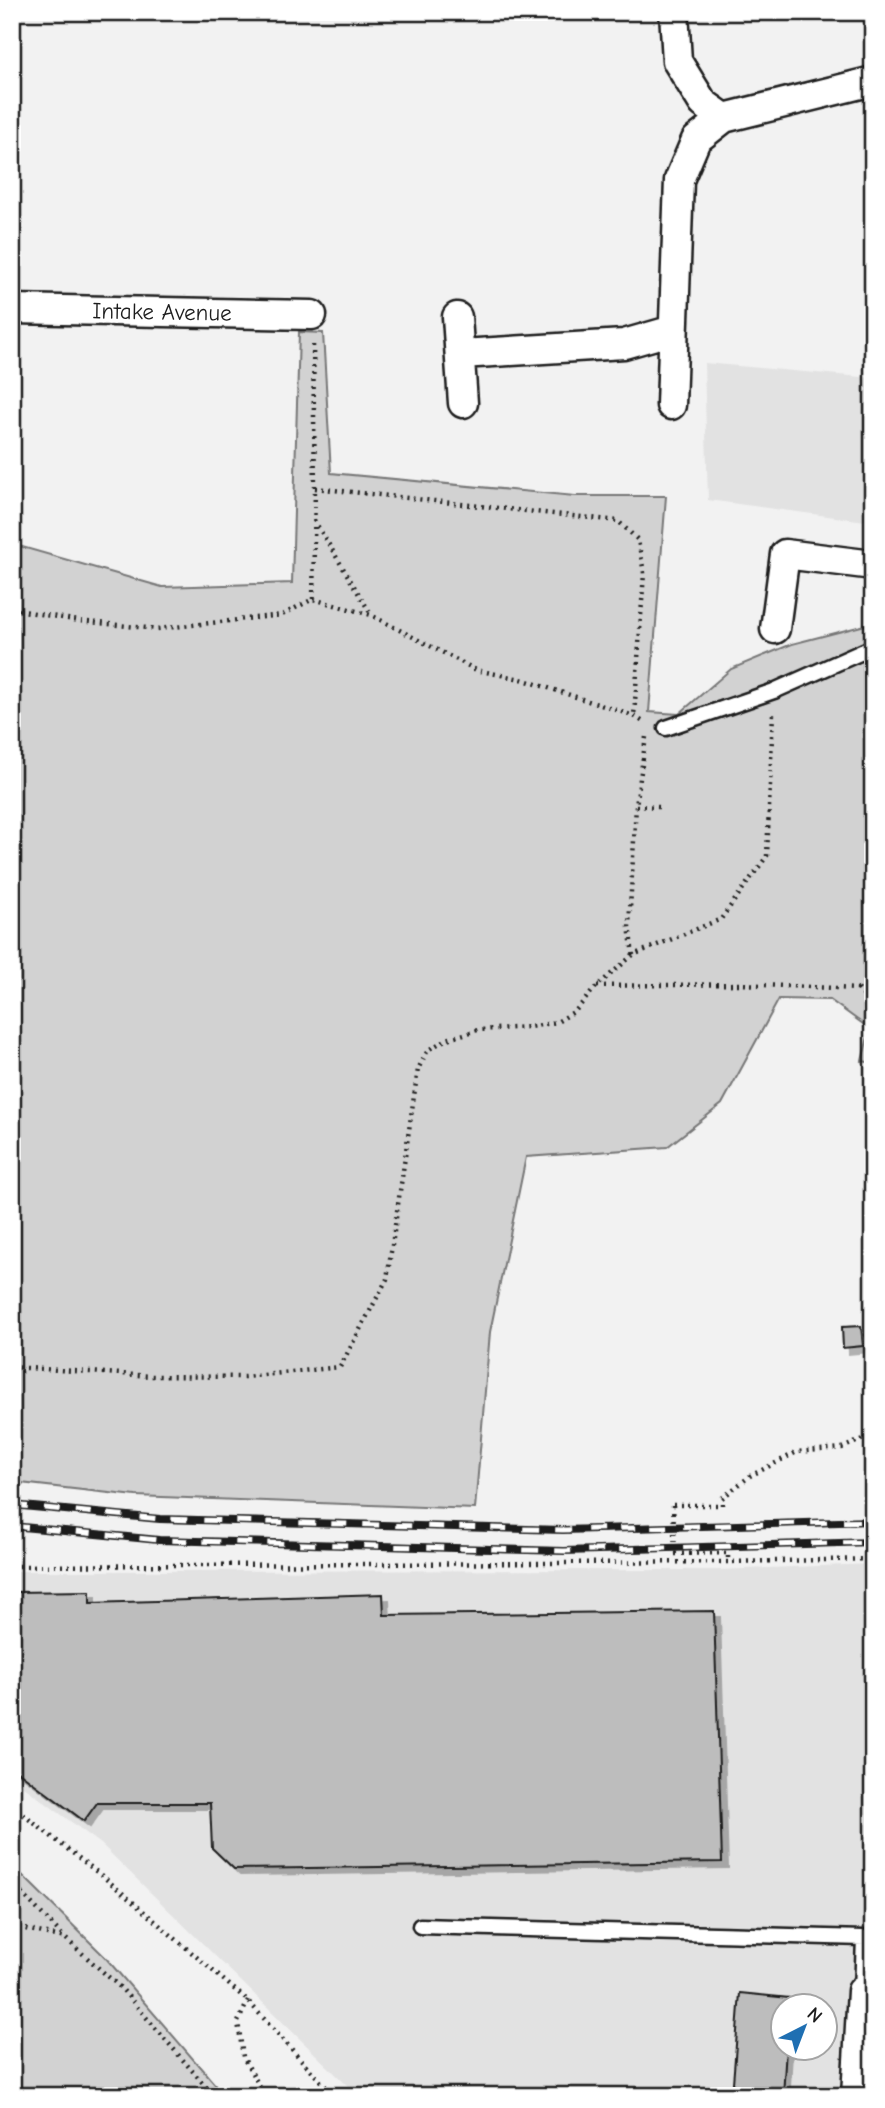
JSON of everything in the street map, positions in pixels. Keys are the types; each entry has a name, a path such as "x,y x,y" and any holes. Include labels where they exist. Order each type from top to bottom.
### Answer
{"street":[{"path":"674,12 677,61 703,103 724,118"},
{"path":"671,405 679,180 696,140 724,118 873,81"},
{"name":"Intake Avenue","path":"12,309 313,315"},
{"path":"457,317 463,403"},
{"path":"461,354 624,344 673,330"},
{"path":"775,629 785,554 873,565"},
{"path":"856,2096 862,1991"}],"lane":[{"path":"666,728 774,691 873,647"},
{"path":"420,1926 864,1938 862,1991"}],"path":[{"path":"313,315 313,599"},
{"path":"315,488 618,521 638,540 644,573 634,716"},
{"path":"313,519 371,615"},
{"path":"12,609 79,621 157,629 282,615 313,599 371,615 476,670 521,679 634,716 648,725 636,806 629,926 633,955"},
{"path":"12,1367 152,1376 244,1377 340,1367 387,1279 418,1069 429,1050 447,1040 478,1030 530,1027 557,1022 575,1011 597,986 633,955 721,919 767,856 774,691"},
{"path":"636,806 659,807"},
{"path":"597,986 739,984 858,989 873,987"},
{"path":"858,989 873,1007"},
{"path":"728,1562 728,1553 675,1554 673,1505 722,1505 722,1498 750,1476 797,1452 842,1448 873,1435"},
{"path":"12,1566 873,1559"},
{"path":"12,1806 106,1879 248,2001 334,2096"},
{"path":"12,1883 65,1938 121,1988 214,2096"},
{"path":"12,1926 65,1938"},
{"path":"248,2001 238,2022 243,2057 265,2096"}],"shaded area":[{"path":"299,332 323,333 331,473 575,496 666,496 649,712 679,714 731,669 792,644 873,623 873,1063 862,1061 870,1029 830,1000 779,999 722,1104 667,1147 526,1157 490,1332 475,1509 136,1496 12,1482 12,544 162,587 292,583"},
{"path":"704,363 873,378 873,522 708,500"},
{"path":"873,1564 873,2096 358,2096 101,1844 12,1778 12,1571 717,1570"},
{"path":"12,1865 105,1957 225,2096 12,2096"}],"building":[{"path":"861,1326 863,1346 843,1348 842,1327"},
{"path":"90,1591 90,1603 383,1594 384,1615 714,1611 722,1862 234,1869 212,1848 210,1803 97,1803 84,1821 12,1767 12,1592"},
{"path":"740,1993 770,1996 770,2062 785,2062 783,2096 732,2096"}],"railway":[{"path":"12,1505 160,1519 563,1530 873,1521"},
{"path":"12,1526 159,1540 564,1551 873,1542"}]}
